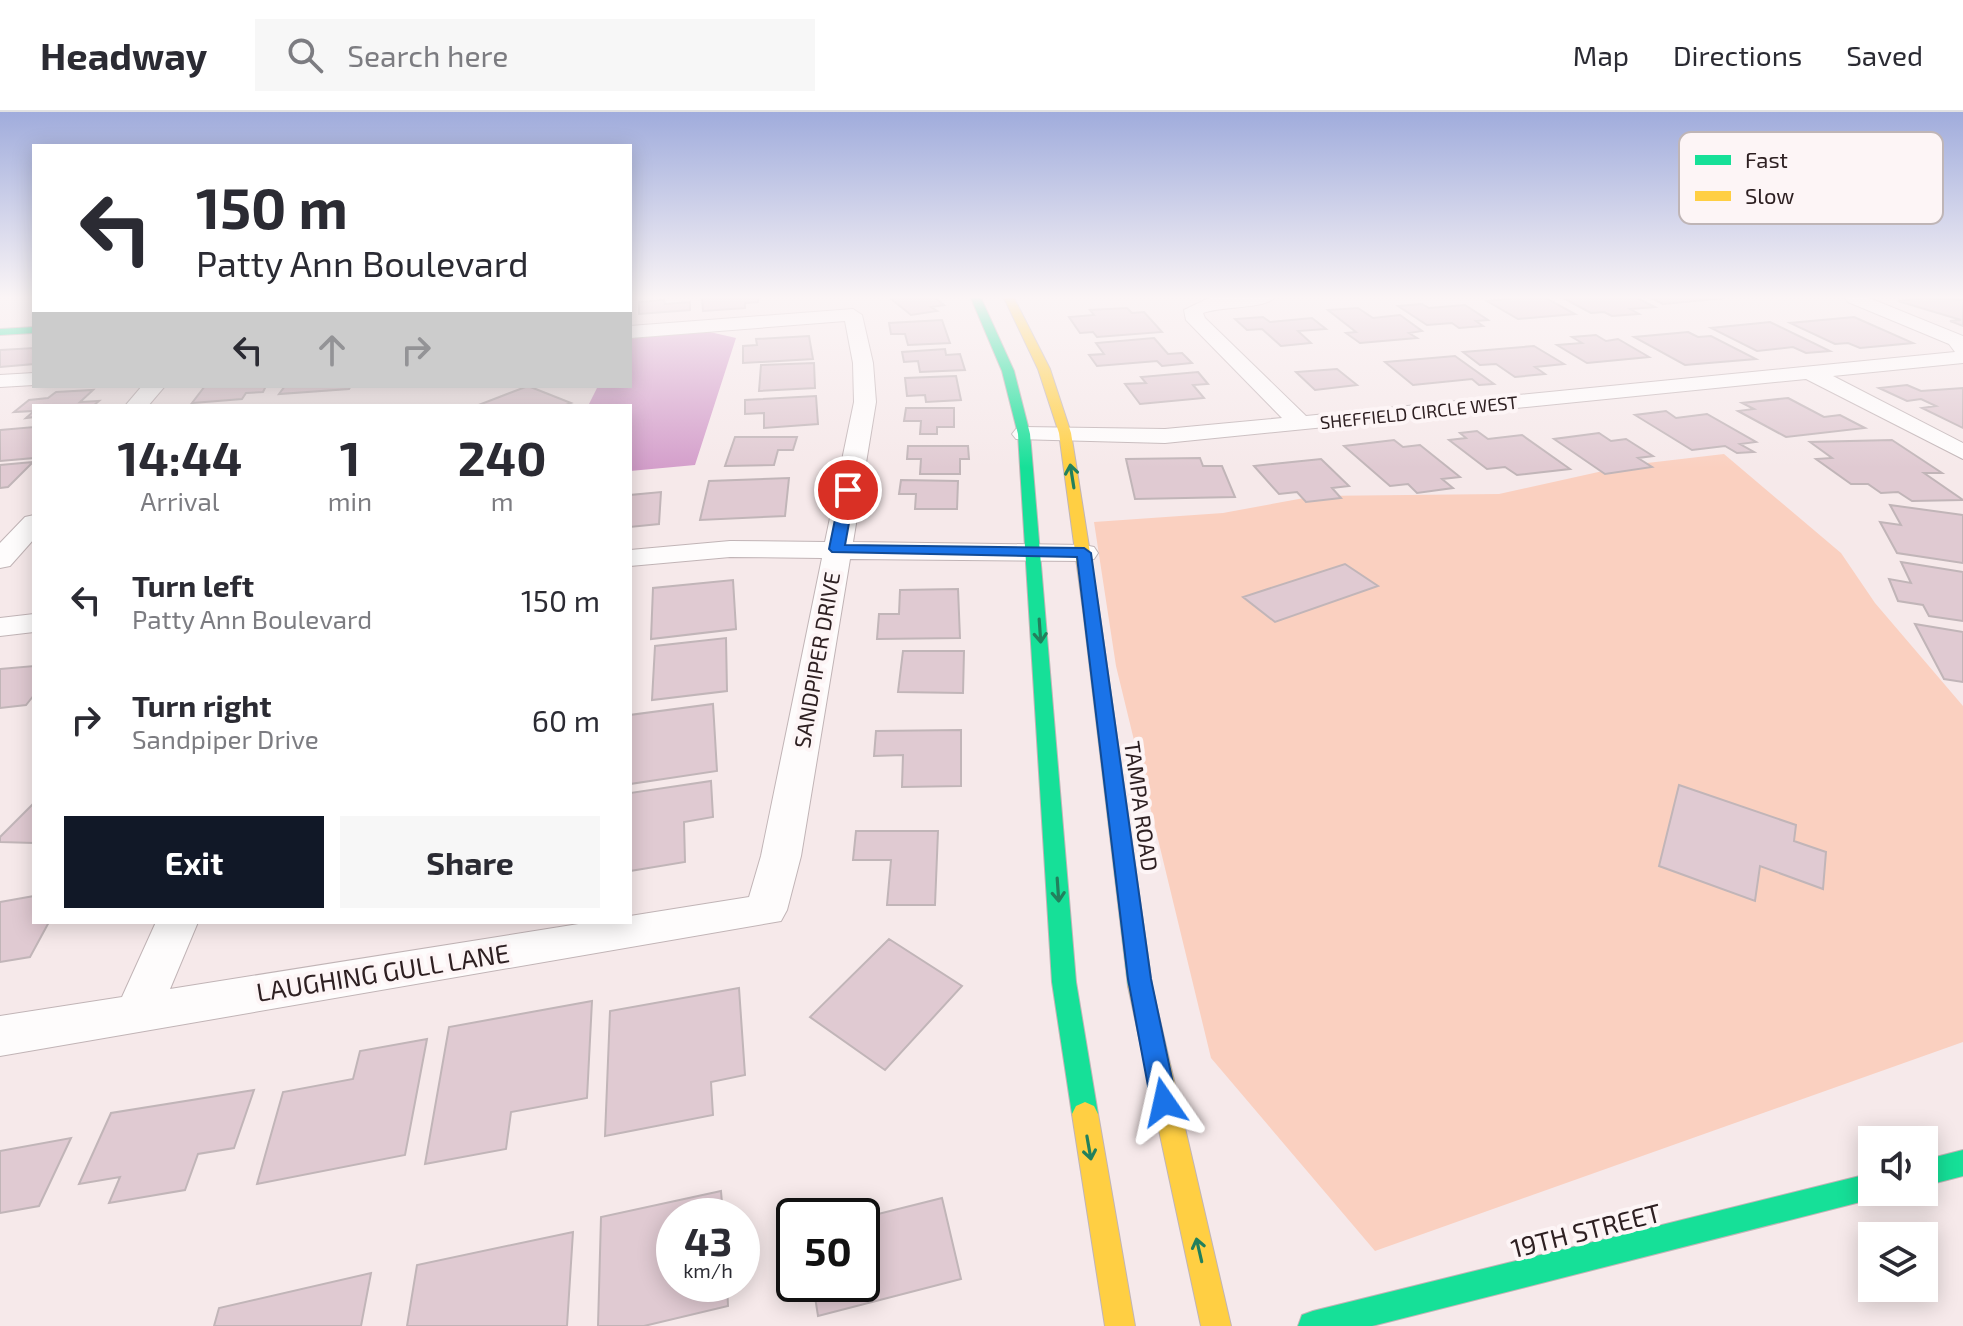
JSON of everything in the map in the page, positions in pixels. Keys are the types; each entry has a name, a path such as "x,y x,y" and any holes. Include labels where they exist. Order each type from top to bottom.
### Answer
{"main road":[{"path":"1001,355 1024,434 1064,982 1120,1326"},
{"name":"TAMPA ROAD","path":"1037,355 1065,433 1084,553 1139,979 1216,1326"},
{"path":"1938,1169 1963,1163"},
{"name":"19TH STREET","path":"1313,1326 1858,1190"}],"street":[{"name":"SANDPIPER DRIVE","path":"766,910 781,856 865,402 861,355"},
{"path":"1231,355 1301,424"},
{"name":"SHEFFIELD CIRCLE WEST","path":"1024,434 1165,436 1963,357"},
{"path":"1812,374 1963,452"},
{"path":"0,381 32,379"},
{"path":"138,404 152,388"},
{"path":"0,560 32,525"},
{"path":"632,558 730,549 1084,553"},
{"path":"0,627 32,623"},
{"name":"LAUGHING GULL LANE","path":"0,1036 766,910"},
{"path":"137,1014 176,924"}],"shaded area":[{"path":"632,355 731,355 695,465 632,471 632,404 589,404 597,388 632,388"},
{"path":"1724,454 1841,553 1875,603 1963,706 1963,1042 1375,1251 1211,1058 1116,666 1094,522 1223,513 1315,496 1499,494 1630,465"}],"building":[{"path":"0,355 32,355 32,364 0,367"},
{"path":"743,355 812,355 813,359 743,363"},
{"path":"903,355 960,355 965,370 920,372 918,361 904,362"},
{"path":"1089,355 1184,355 1192,363 1162,366 1157,361 1097,366"},
{"path":"1466,355 1548,355 1564,364 1535,367 1545,374 1515,377 1496,364 1480,365"},
{"path":"1573,355 1649,357 1587,363"},
{"path":"1666,355 1747,355 1756,359 1685,365"},
{"path":"1455,356 1494,384 1479,385 1472,379 1413,385 1385,362"},
{"path":"814,363 815,388 759,391 761,365"},
{"path":"1337,369 1357,385 1315,390 1296,372"},
{"path":"1198,372 1208,384 1193,385 1204,398 1140,404 1125,384 1146,383 1141,377"},
{"path":"956,376 961,400 926,402 925,395 907,396 905,378"},
{"path":"1907,385 1921,391 1963,388 1963,428 1922,408 1936,406 1921,399 1907,401 1879,388"},
{"path":"203,388 265,388 263,392 246,393 242,399 192,403"},
{"path":"284,388 350,388 349,389 279,394"},
{"path":"523,388 533,388 571,403 568,404 481,404"},
{"path":"93,390 80,402 99,401 95,404 32,404 32,411 14,412 29,400 48,398 56,392"},
{"path":"816,396 818,424 764,428 764,413 745,414 745,400"},
{"path":"1788,398 1824,417 1840,415 1865,428 1786,437 1738,411 1754,409 1742,403"},
{"path":"906,408 954,408 954,427 937,427 937,434 920,434 921,421 904,421"},
{"path":"1666,411 1676,418 1707,414 1756,442 1740,444 1754,452 1737,453 1725,446 1692,450 1635,415"},
{"path":"32,427 32,458 0,461 0,430"},
{"path":"1477,431 1488,439 1522,435 1570,469 1517,475 1505,467 1487,469 1449,440 1466,438 1460,433"},
{"path":"1599,433 1611,441 1626,439 1653,456 1638,458 1652,467 1605,474 1554,439"},
{"path":"735,437 797,437 793,450 778,450 774,465 725,466"},
{"path":"1394,440 1403,447 1420,445 1460,477 1442,479 1453,488 1417,493 1408,484 1390,486 1344,446"},
{"path":"1892,440 1942,473 1924,473 1963,500 1912,501 1898,492 1881,493 1868,484 1851,484 1816,459 1832,458 1810,442"},
{"path":"908,446 968,446 969,459 960,459 960,474 920,474 921,459 907,459"},
{"path":"1200,458 1203,466 1222,466 1235,497 1135,499 1126,459"},
{"path":"1321,459 1349,486 1332,488 1341,498 1306,502 1297,492 1279,494 1254,466"},
{"path":"32,462 8,487 0,488 0,465"},
{"path":"789,478 785,516 700,520 709,481"},
{"path":"901,480 958,481 957,509 915,509 916,494 899,494"},
{"path":"661,492 659,524 632,527 632,495"},
{"path":"1890,505 1963,515 1963,563 1897,553 1880,522 1901,525"},
{"path":"1901,562 1963,572 1963,621 1929,616 1923,605 1898,601 1889,579 1911,583"},
{"path":"1345,564 1378,586 1275,622 1243,597"},
{"path":"733,580 736,629 651,639 653,588"},
{"path":"958,589 960,638 877,639 879,614 899,614 900,590"},
{"path":"1915,624 1963,632 1963,682 1944,679"},
{"path":"726,638 727,691 652,700 655,646"},
{"path":"903,651 964,651 963,693 898,692"},
{"path":"32,666 32,698 26,705 0,708 0,669"},
{"path":"713,704 717,771 632,784 632,715"},
{"path":"961,730 961,786 902,787 903,755 874,756 876,731"},
{"path":"711,781 713,817 684,822 685,862 632,871 632,793"},
{"path":"1679,785 1796,825 1794,841 1826,852 1823,889 1760,866 1755,901 1659,866"},
{"path":"32,805 32,843 0,842 0,837"},
{"path":"856,831 938,831 935,905 887,905 891,860 853,860"},
{"path":"32,896 32,924 48,924 30,957 0,962 0,902"},
{"path":"889,939 962,986 885,1070 810,1017"},
{"path":"739,988 745,1075 711,1082 713,1115 605,1136 610,1011"},
{"path":"592,1001 587,1098 511,1112 506,1149 425,1164 449,1027"},
{"path":"427,1039 405,1155 257,1184 283,1092 353,1079 360,1051"},
{"path":"254,1090 234,1148 198,1154 185,1190 109,1203 120,1177 79,1184 111,1113"},
{"path":"71,1138 39,1206 0,1213 0,1151"},
{"path":"721,1191 722,1198 689,1198"},
{"path":"942,1198 961,1279 880,1300 880,1214"},
{"path":"656,1205 656,1302 728,1302 728,1306 644,1326 598,1326 601,1217"},
{"path":"573,1232 567,1326 407,1326 417,1265"},
{"path":"371,1273 361,1326 214,1326 219,1308"},
{"path":"816,1302 872,1302 818,1316"}],"traffic: fast":[{"path":"1001,355 1024,434 1064,982 1085,1114"},
{"path":"1091,610 1140,986"},
{"path":"1938,1169 1963,1163"},
{"path":"1313,1326 1858,1190"}],"traffic: slow":[{"path":"1037,355 1065,433 1091,610"},
{"path":"1140,986 1216,1326"},
{"path":"1085,1114 1120,1326"}],"route":[{"path":"848,490 837,549 1084,553 1139,979 1164,1102"}]}
